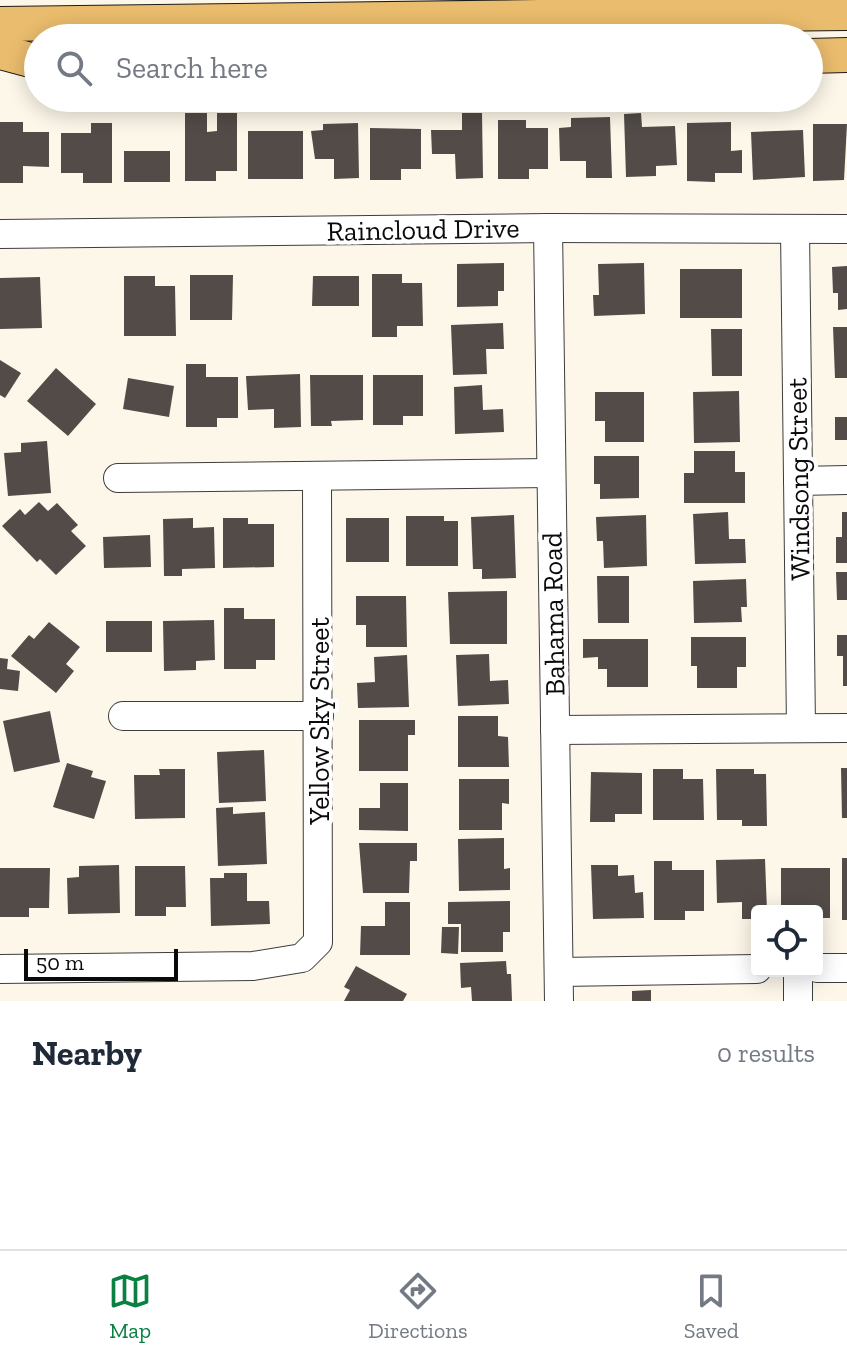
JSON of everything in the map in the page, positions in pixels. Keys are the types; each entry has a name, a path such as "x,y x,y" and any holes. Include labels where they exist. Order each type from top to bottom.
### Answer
{"main road":[{"path":"0,24 847,13"},
{"path":"0,52 24,58"},
{"path":"823,56 847,55"},
{"path":"0,63 24,62"}],"street":[{"name":"Raincloud Drive","path":"0,234 548,228 847,229"},
{"name":"Bahama Road","path":"548,228 559,1001"},
{"name":"Windsong Street","path":"795,229 801,728"},
{"path":"118,478 551,473"},
{"name":"Yellow Sky Street","path":"0,969 253,966 302,958 318,942 317,476"},
{"path":"798,481 847,480"},
{"path":"123,716 319,716"},
{"path":"555,730 847,728"},
{"path":"823,968 847,968"},
{"path":"559,972 751,969"},
{"path":"798,977 798,1001"}],"building":[{"path":"185,113 207,113 207,132 217,131 217,113 237,113 237,171 216,171 216,181 185,181"},
{"path":"462,113 482,113 483,178 456,179 455,154 432,154 431,130 462,130"},
{"path":"641,113 642,127 675,126 677,165 656,166 656,176 626,177 624,114"},
{"path":"610,117 612,178 586,178 586,161 560,161 559,128 571,127 571,118"},
{"path":"498,120 526,120 526,128 548,128 548,169 529,169 529,179 498,179"},
{"path":"0,122 23,122 23,132 49,132 49,167 23,166 23,183 0,183"},
{"path":"731,122 731,151 742,150 742,173 715,173 715,182 687,181 687,123"},
{"path":"91,123 112,123 112,183 83,183 83,173 61,173 61,133 91,133"},
{"path":"358,123 359,178 334,179 334,159 315,159 311,131 323,130 323,124"},
{"path":"813,124 847,124 844,180 813,181"},
{"path":"370,128 421,129 421,169 401,169 401,180 370,180"},
{"path":"803,130 805,177 753,180 751,132"},
{"path":"248,131 303,131 303,179 248,179"},
{"path":"124,151 170,151 170,182 124,182"},
{"path":"504,263 504,291 498,291 498,306 457,307 457,264"},
{"path":"644,263 645,314 594,316 593,295 599,295 598,264"},
{"path":"847,266 847,309 838,310 838,293 833,293 832,267"},
{"path":"680,269 742,269 742,318 680,318"},
{"path":"372,274 402,274 402,283 422,283 423,326 397,326 397,337 372,337"},
{"path":"190,275 233,275 232,320 190,320"},
{"path":"124,276 155,276 155,286 175,286 176,336 124,336"},
{"path":"313,276 359,276 359,306 312,306"},
{"path":"40,277 42,328 0,329 0,278"},
{"path":"503,323 504,349 486,349 487,374 453,375 451,325"},
{"path":"833,327 847,327 847,378 835,378"},
{"path":"711,329 742,329 742,376 712,376"},
{"path":"0,360 21,373 5,398 0,395"},
{"path":"186,364 206,364 206,377 238,377 238,418 217,418 217,427 186,427"},
{"path":"56,368 96,404 68,436 27,401"},
{"path":"300,374 301,427 274,428 274,409 248,410 246,376"},
{"path":"310,375 363,375 363,420 331,421 332,426 311,426"},
{"path":"373,375 423,375 423,416 403,416 403,425 373,425"},
{"path":"128,378 174,386 169,417 123,409"},
{"path":"482,385 483,410 503,409 504,432 455,434 454,387"},
{"path":"739,391 740,442 694,443 693,392"},
{"path":"595,392 644,392 644,442 605,442 605,421 595,421"},
{"path":"835,417 847,417 847,440 835,440"},
{"path":"47,441 51,493 8,496 4,453 21,452 21,443"},
{"path":"694,451 735,451 735,472 745,472 745,503 684,503 684,473 694,473"},
{"path":"594,456 639,456 639,498 600,499 600,484 594,484"},
{"path":"39,502 48,511 57,503 78,525 71,531 86,546 56,575 40,559 37,562 2,526 20,509 25,515"},
{"path":"728,512 729,539 745,539 746,563 695,564 693,514"},
{"path":"842,512 847,512 847,563 836,563 836,537 842,537"},
{"path":"514,515 516,578 482,579 482,569 473,569 471,517"},
{"path":"646,515 647,566 604,568 603,541 597,541 596,517"},
{"path":"406,516 444,516 444,521 458,521 458,566 406,566"},
{"path":"193,518 193,528 214,527 215,568 182,569 182,576 164,576 163,519"},
{"path":"223,518 248,518 248,524 274,524 274,567 223,568"},
{"path":"346,518 389,518 389,562 346,562"},
{"path":"150,535 151,567 104,568 103,537"},
{"path":"836,572 847,572 847,600 837,600"},
{"path":"597,576 629,576 629,623 598,623"},
{"path":"746,579 747,607 741,607 742,622 694,623 693,581"},
{"path":"507,591 507,644 450,644 448,592"},
{"path":"356,596 406,596 407,647 366,647 366,625 356,625"},
{"path":"224,608 244,608 244,619 275,619 275,660 256,660 256,669 224,669"},
{"path":"214,620 215,660 196,661 196,670 164,671 163,621"},
{"path":"106,621 152,621 152,652 106,652"},
{"path":"49,622 80,647 66,664 74,671 56,693 11,656 29,635 34,639"},
{"path":"837,635 847,635 847,686 843,686 843,656 837,656"},
{"path":"691,637 746,637 746,667 737,667 737,688 697,688 697,666 691,666"},
{"path":"583,639 648,639 648,687 607,687 607,669 598,669 598,657 583,658"},
{"path":"489,654 490,681 508,680 509,704 458,706 456,655"},
{"path":"407,655 409,707 358,708 357,683 375,682 374,657"},
{"path":"0,658 8,659 7,669 20,671 18,691 0,689"},
{"path":"50,711 60,762 14,772 3,721"},
{"path":"458,716 498,716 498,736 508,737 509,767 458,767"},
{"path":"359,720 415,720 415,735 408,735 408,771 359,771"},
{"path":"264,750 266,801 219,803 217,752"},
{"path":"67,763 93,771 91,777 106,781 94,819 53,807"},
{"path":"841,768 847,768 847,818 842,818"},
{"path":"159,769 185,769 185,818 135,819 134,775 160,775"},
{"path":"653,769 683,769 683,779 703,779 704,820 653,820"},
{"path":"716,769 754,769 754,774 766,774 767,826 742,826 742,820 717,820"},
{"path":"591,772 642,773 642,814 615,814 615,822 590,822"},
{"path":"459,779 509,779 509,804 502,803 502,830 459,830"},
{"path":"380,783 408,783 408,831 359,830 359,808 380,808"},
{"path":"233,807 233,814 265,812 267,864 218,866 216,808"},
{"path":"504,838 504,869 510,868 510,890 459,891 458,839"},
{"path":"359,843 417,843 417,861 410,861 409,893 363,893"},
{"path":"842,858 847,858 847,920 842,920"},
{"path":"765,859 767,905 751,905 751,919 742,919 742,902 717,903 716,860"},
{"path":"654,861 672,861 672,870 704,870 704,911 685,911 685,920 654,920"},
{"path":"119,865 120,913 68,914 67,878 79,877 79,866"},
{"path":"591,865 618,865 618,876 634,875 635,893 643,892 644,918 593,919"},
{"path":"135,866 185,866 186,907 166,907 166,916 135,916"},
{"path":"0,868 50,868 49,908 29,908 29,917 0,917"},
{"path":"781,868 830,868 830,918 823,918 823,905 781,905"},
{"path":"224,873 247,873 247,901 269,901 270,924 211,926 210,878 224,878"},
{"path":"510,901 510,932 503,932 503,952 461,952 461,924 448,924 448,902"},
{"path":"385,902 410,902 410,955 360,955 361,926 385,926"},
{"path":"442,927 459,927 458,954 441,953"},
{"path":"506,961 507,974 511,974 512,1001 472,1001 471,987 461,988 460,963"},
{"path":"356,966 407,994 403,1001 344,1001 350,990 344,987"},
{"path":"651,990 651,1001 632,1001 632,991"}]}
